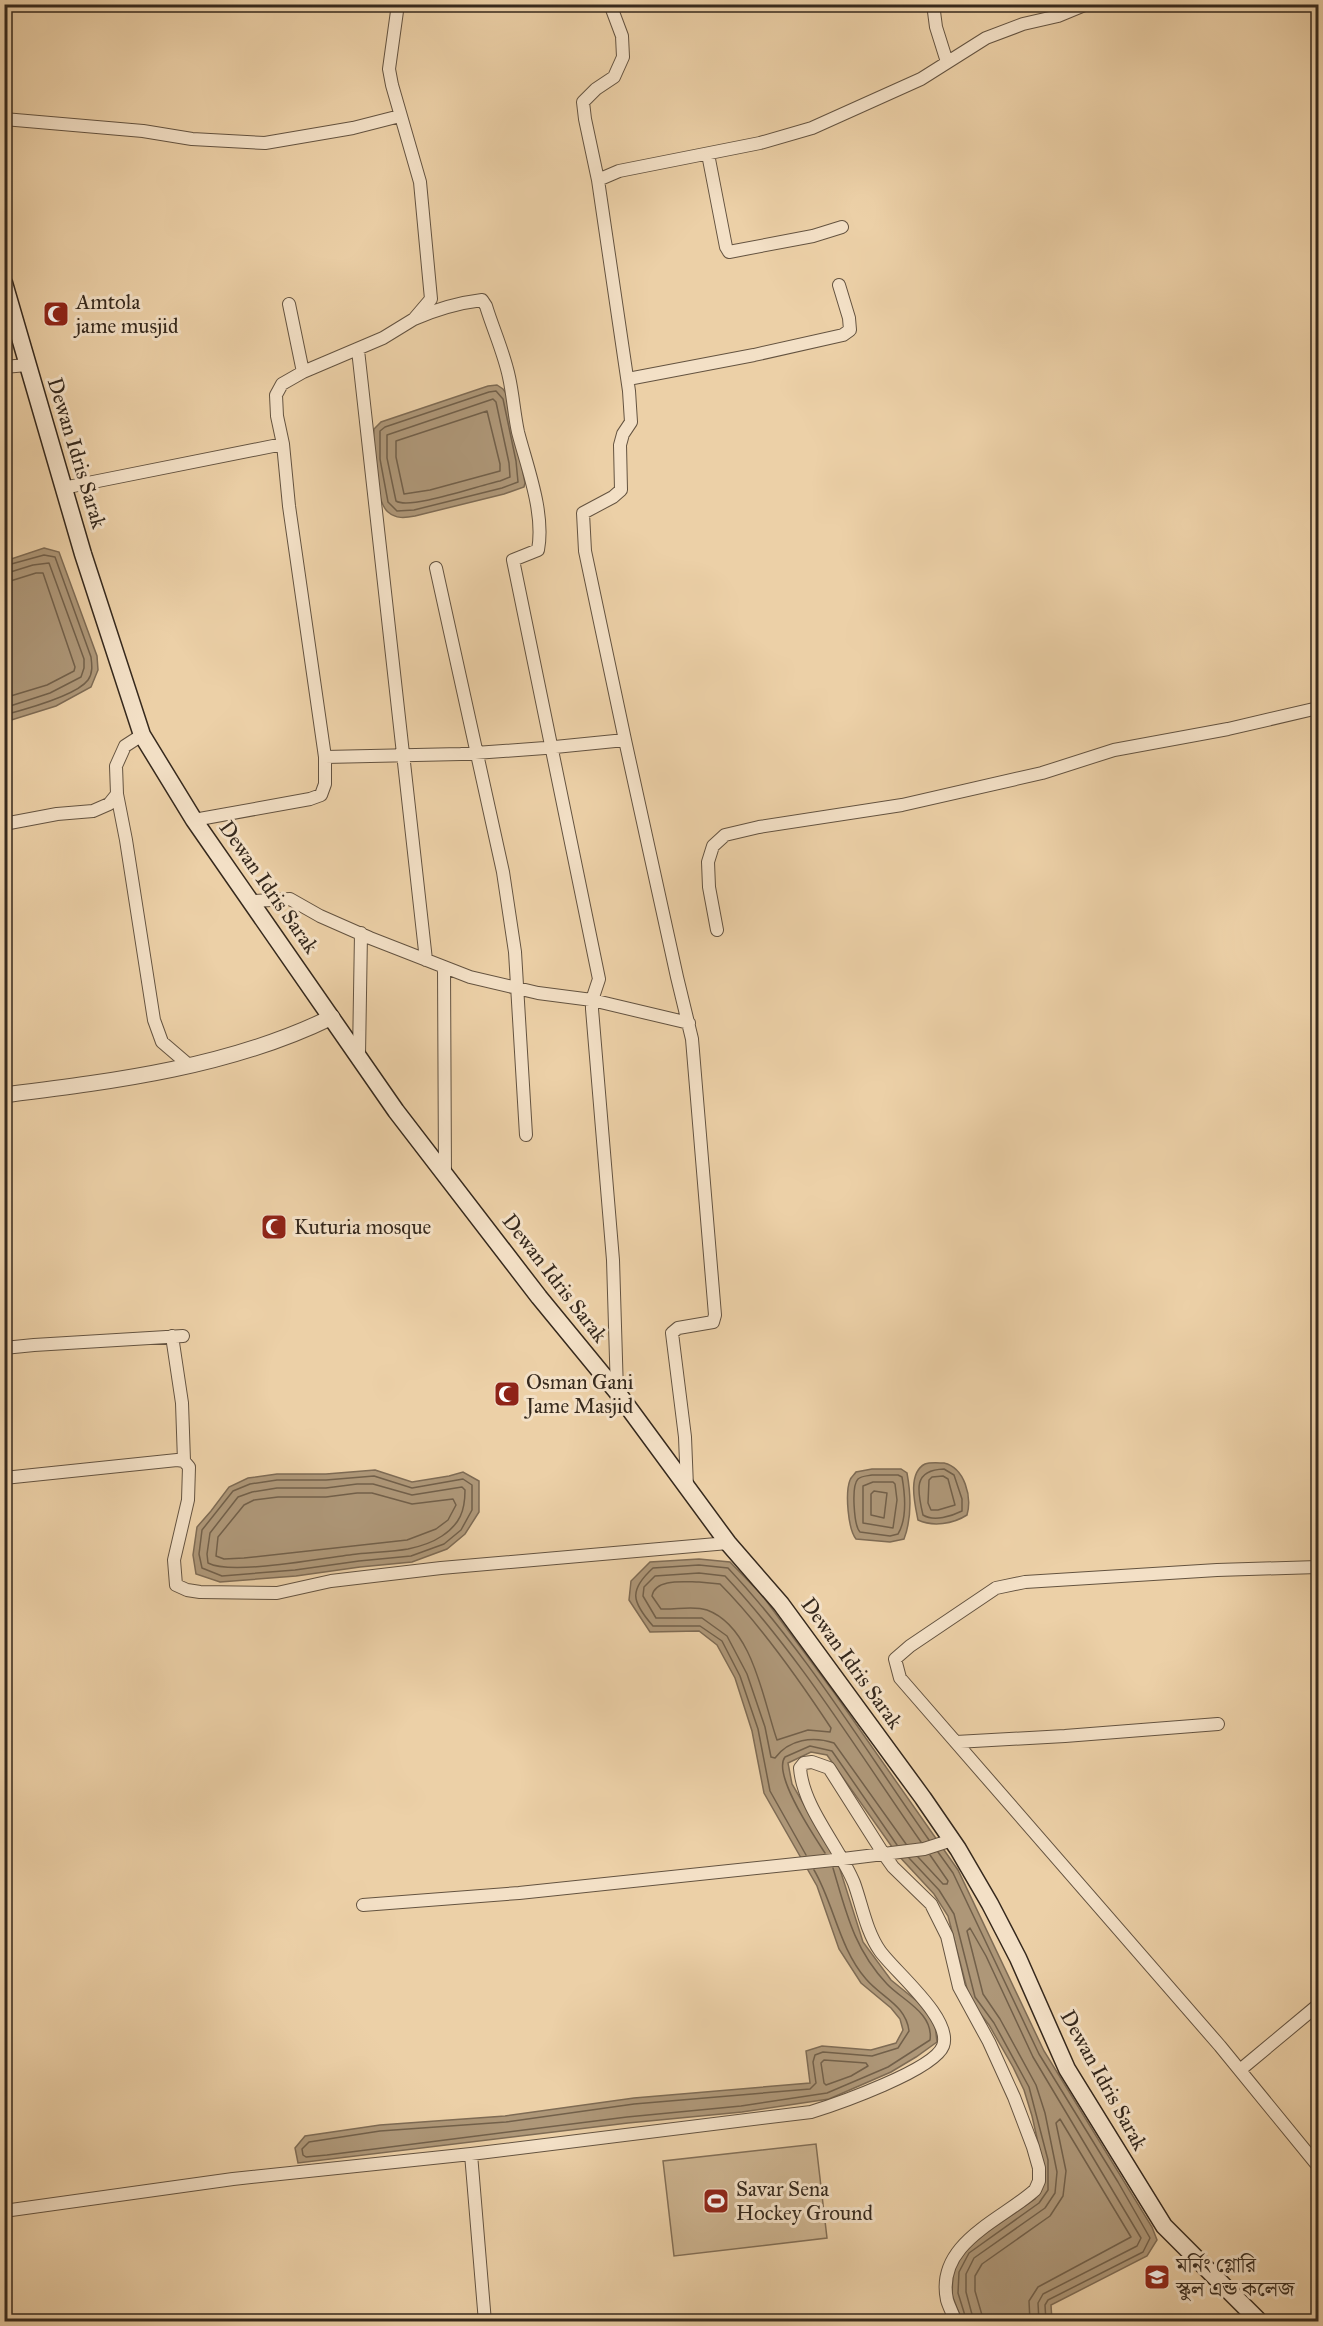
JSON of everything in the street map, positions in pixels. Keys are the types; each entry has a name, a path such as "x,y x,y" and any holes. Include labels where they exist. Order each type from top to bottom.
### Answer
{"main road":[{"name":"Dewan Idris Sarak","path":"4,282 63,488 142,735 194,820 396,1111 539,1297 617,1392 728,1544 781,1604 952,1840 990,1904 1018,1958 1067,2069 1164,2226 1260,2322"}],"street":[{"path":"398,4 389,69 400,116 420,182 436,303"},
{"path":"610,4 622,36 623,57 614,77 596,88 584,102 628,379 631,422 620,445 621,490 613,497 583,513 585,551 625,740 693,1038 715,1315 713,1322 678,1328 672,1333 685,1437 687,1488"},
{"path":"933,4 936,27 947,62"},
{"path":"598,180 619,171 760,143 812,128 921,79 986,38 1023,24 1058,16 1087,4"},
{"path":"4,119 143,131 201,140 265,143 353,128 400,116"},
{"path":"708,154 726,247 729,252 813,236 843,227"},
{"path":"628,379 843,335 850,330 849,318 839,285"},
{"path":"194,820 310,799 321,795 325,784 325,757 289,506 283,444 277,416 276,395 282,384 303,372 383,338 436,303 482,300 509,376 518,432 529,470 539,528 538,550 513,560 599,979 592,1000 613,1260 617,1392"},
{"path":"290,304 303,372"},
{"path":"358,350 426,960"},
{"path":"4,367 27,365"},
{"path":"63,488 283,444"},
{"path":"436,568 503,872 515,952 526,1135"},
{"path":"717,930 709,887 708,862 713,846 725,835 759,827 902,805 1042,773 1114,750 1227,729 1318,708"},
{"path":"142,735 125,746 116,766 117,794 154,1020 162,1042 190,1066"},
{"path":"325,757 476,753 625,740"},
{"path":"4,824 57,814 93,811 109,804 117,794"},
{"path":"252,901 290,899 320,916 470,977 538,993 592,1000 688,1023"},
{"path":"359,1055 361,933"},
{"path":"444,967 445,1175"},
{"path":"4,1095 96,1083 205,1063 332,1017"},
{"path":"4,1348 178,1336 184,1461 189,1467 188,1500 174,1560 177,1585 187,1590 277,1593 331,1581 441,1568 728,1544"},
{"path":"4,1478 128,1464 184,1461"},
{"path":"1316,2160 900,1678 895,1659 910,1646 996,1588 1025,1582 1217,1570 1318,1567"},
{"path":"956,1742 1218,1724"},
{"path":"4,2211 233,2179 471,2154 811,2112 841,2103 910,2072 935,2058 943,2047 945,2037 942,2025 932,2008 879,1949 843,1859 806,1795 800,1768 804,1763 813,1762 829,1768 883,1853 931,1904 947,1936 959,1988 989,2042 1014,2097 1039,2168 1039,2181 1035,2190 970,2237 954,2256 946,2285 947,2300 956,2322"},
{"path":"363,1905 519,1893 843,1859 924,1849 952,1840"},
{"path":"1240,2070 1318,2005"},
{"path":"471,2154 485,2322"}],"shaded area":[{"path":"816,2144 827,2238 674,2256 663,2161"}],"water":[{"path":"497,385 508,396 524,487 411,517 397,517 388,512 377,485 374,429 381,422"},
{"path":"44,548 59,552 97,656 98,670 91,687 56,706 5,722 5,561"},
{"path":"944,1463 951,1466 962,1477 967,1492 967,1515 943,1524 918,1520 914,1490 916,1474 925,1464"},
{"path":"872,1469 901,1469 907,1473 910,1506 904,1539 890,1542 856,1539 853,1534 849,1519 848,1486 856,1472"},
{"path":"375,1470 412,1482 463,1472 479,1481 479,1512 465,1534 447,1549 412,1562 296,1576 220,1582 196,1574 193,1555 197,1527 229,1487 248,1478 277,1474 326,1474"},
{"path":"699,1559 730,1562 761,1594 835,1694 958,1870 1044,2051 1152,2227 1157,2240 1147,2256 1051,2305 1052,2321 962,2321 952,2295 953,2271 964,2248 1035,2199 1042,2188 1042,2160 1032,2116 1024,2090 1013,2067 989,2025 970,2000 948,1916 934,1894 897,1854 827,1755 811,1752 788,1763 792,1784 838,1863 863,1942 891,1980 923,2006 935,2025 937,2042 891,2072 829,2099 742,2112 628,2123 298,2163 295,2148 305,2136 380,2125 505,2116 634,2098 810,2083 806,2051 822,2046 871,2050 896,2043 903,2030 900,2019 891,2008 861,1983 839,1949 817,1886 764,1793 752,1731 735,1678 717,1645 699,1631 650,1632 629,1600 631,1581 650,1562"}],"place":[{"name":"Amtola jame musjid","path":"56,314"},
{"name":"Kuturia mosque","path":"274,1227"},
{"name":"Osman Gani Jame Masjid","path":"507,1394"},
{"name":"Savar Sena Hockey Ground","path":"716,2201"},
{"name":"মর্নিং গ্লোরি স্কুল এন্ড কলেজ","path":"1157,2277"}]}
